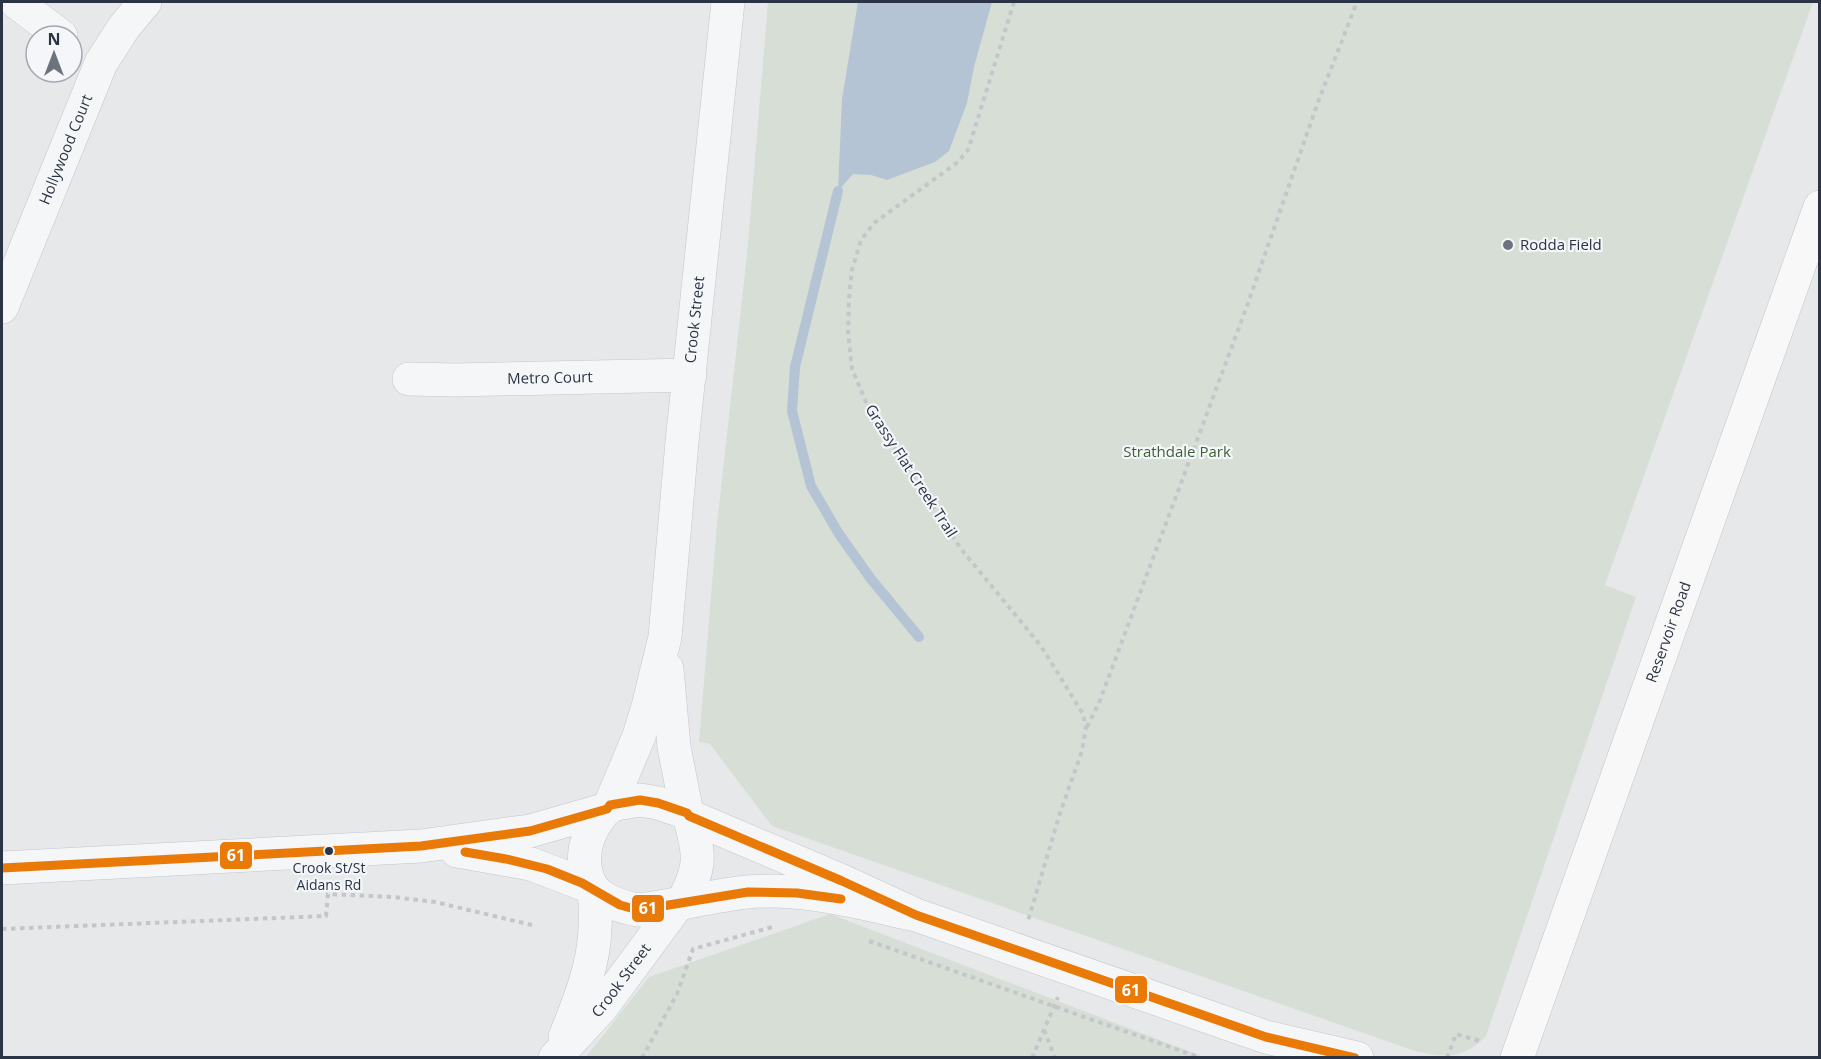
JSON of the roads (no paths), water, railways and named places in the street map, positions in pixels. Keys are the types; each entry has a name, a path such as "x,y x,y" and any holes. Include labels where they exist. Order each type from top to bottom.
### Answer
{"main road":[{"name":"Reservoir Road","path":"1517,1058 1820,207"}],"street":[{"path":"16,2 45,24"},
{"name":"Hollywood Court","path":"2,307 101,63 124,27 145,2"},
{"name":"Crook Street","path":"609,807 642,726 665,637 728,2"},
{"path":"84,52 101,63"},
{"name":"Metro Court","path":"409,379 690,375"},
{"name":"Crook Street","path":"665,637 674,747 688,814"},
{"path":"2,868 421,846 530,831 609,807 640,801 658,803 688,814 916,915 1266,1037 1357,1058"},
{"path":"593,888 585,863 587,839 595,824 609,807"},
{"path":"681,903 694,881 698,864 698,849 688,814"},
{"path":"421,846 531,864 593,888 623,908 638,910 748,892 797,893 842,899 916,915"},
{"name":"Crook Street","path":"557,1055 581,998 591,961 595,929 593,888"},
{"name":"Crook Street","path":"557,1055 602,1007 681,903"},
{"path":"1266,1037 1308,1058"}],"water":[{"path":"858,2 992,2 974,67 967,103 949,151 935,162 887,180 871,175 853,174 838,191 842,99"}],"waterway":[{"path":"838,191 795,367 792,411 811,486 839,534 871,579 919,637"}],"place":[{"name":"Rodda Field","path":"1508,245"},
{"name":"Crook St/St Aidans Rd","path":"329,851"}],"park label":[{"name":"Strathdale Park","path":"1177,452"}]}
